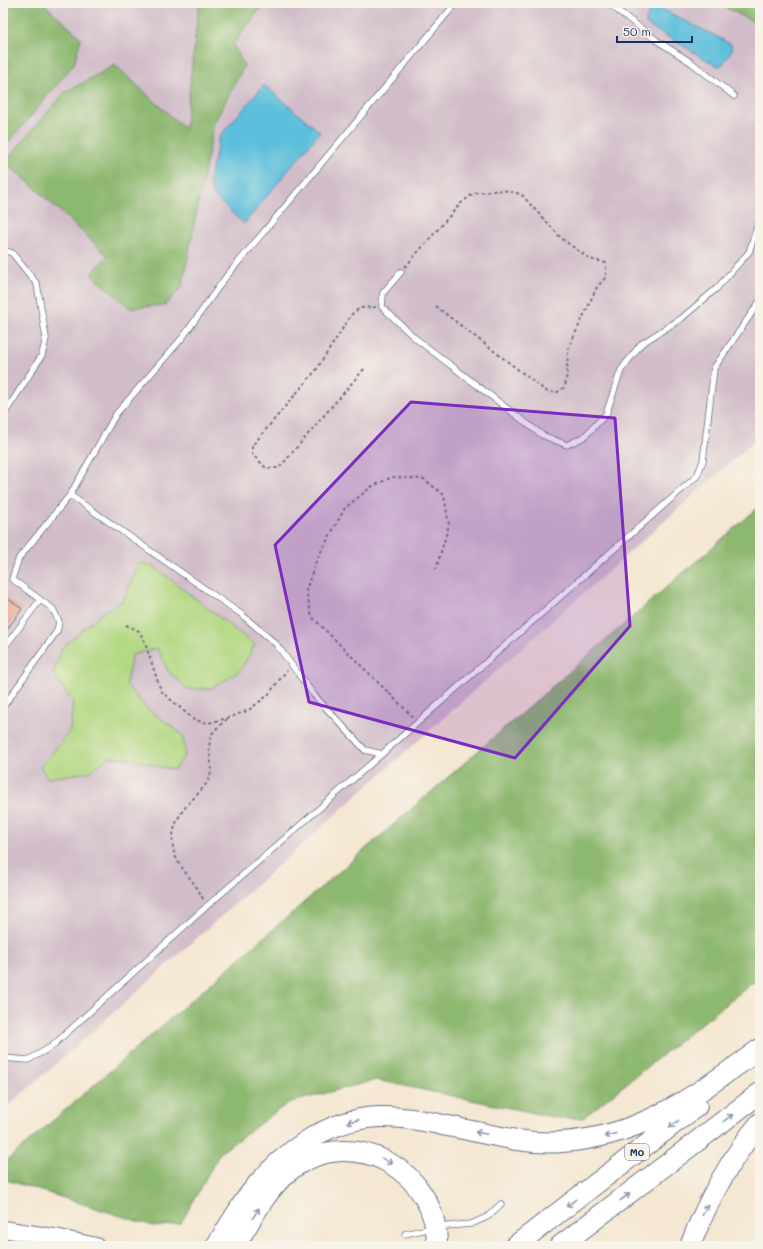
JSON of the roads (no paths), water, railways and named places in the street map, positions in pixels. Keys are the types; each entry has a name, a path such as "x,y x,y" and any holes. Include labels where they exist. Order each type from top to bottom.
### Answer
{"highway":[{"path":"216,1246 248,1196 274,1166 317,1134 338,1125 370,1118 403,1118 415,1119 501,1137 537,1142 560,1142 593,1139 623,1131 660,1115 715,1082 760,1049"},
{"name":"M0","path":"515,1246 760,1057"},
{"name":"M0","path":"560,1246 760,1093"},
{"path":"690,1246 703,1214 718,1186 748,1138 760,1124"},
{"path":"235,1246 278,1181 293,1168 308,1159 333,1152 353,1152 371,1155 385,1160 402,1171 415,1183 424,1196 431,1211 436,1237"}],"main road":[{"path":"3,1229 60,1238 96,1246"}],"lane":[{"path":"3,708 57,631 59,622 53,609 12,579 19,558 70,495 116,414 183,336 225,278 456,3"},
{"path":"608,3 656,40 692,63 734,96"},
{"path":"401,272 383,293 382,307 415,338 542,435 567,445 584,437 606,414 620,370 641,344 688,313 717,288 749,252 760,221"},
{"path":"3,250 12,253 37,284 46,338 42,355 3,416"},
{"path":"3,1058 28,1060 51,1047 207,906 697,476 703,461 714,368 760,301"},
{"path":"70,495 241,614 276,644 314,695 365,750 382,754"},
{"path":"3,649 40,600"},
{"path":"405,1234 436,1237 480,1221 502,1204"}],"water":[{"path":"656,6 731,44 732,50 722,65 717,66 646,24 646,20 652,7"},
{"path":"264,85 320,132 244,224 213,195 209,180 220,136"}]}
